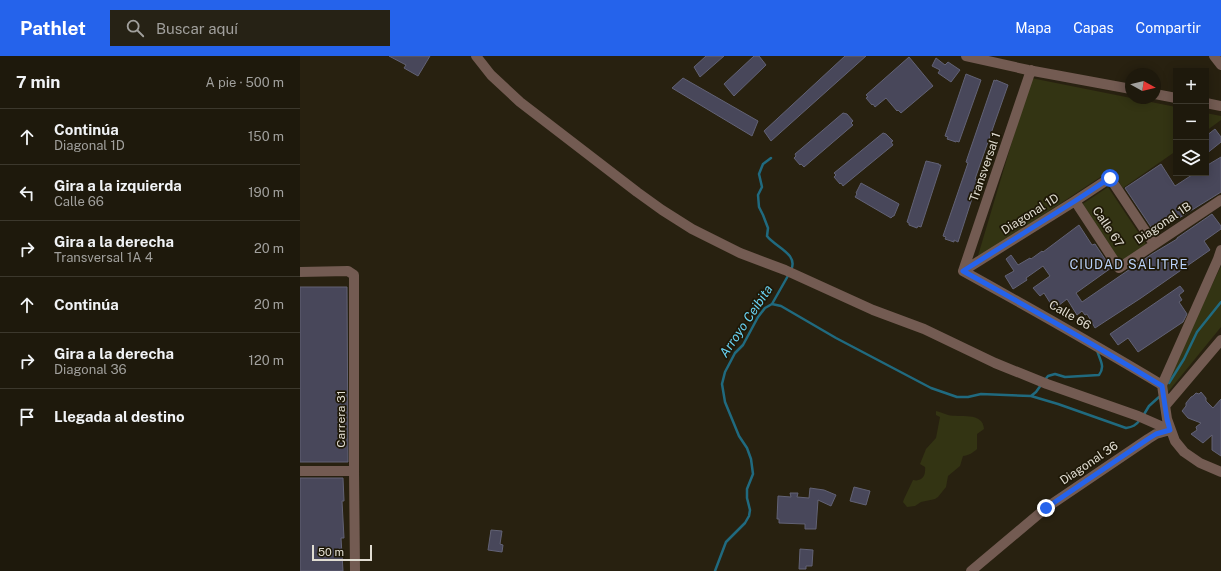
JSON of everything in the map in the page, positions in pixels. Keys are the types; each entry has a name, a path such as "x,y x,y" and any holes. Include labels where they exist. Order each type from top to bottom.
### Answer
{"street":[{"path":"476,56 491,75 520,102 662,210 692,229 740,253 789,272 873,310 924,329 995,363 1141,417 1170,430"},
{"path":"967,59 1125,88"},
{"name":"Transversal 1","path":"963,271 1031,70"},
{"path":"1161,95 1173,97"},
{"path":"1209,104 1221,106"},
{"name":"Diagonal 1D","path":"963,271 1110,178 1154,244"},
{"name":"Diagonal 1B","path":"1119,268 1221,200"},
{"name":"Calle 67","path":"1075,201 1119,268"},
{"path":"1221,250 1162,386 1170,430 1175,441 1184,452 1200,463 1221,472"},
{"name":"Carrera 31","path":"300,272 348,271 352,272 354,275 355,571"},
{"name":"Calle 66","path":"963,271 1092,343 1162,386"},
{"path":"1165,406 1221,340"},
{"name":"Diagonal 36","path":"971,571 1046,508 1152,436 1170,430"},
{"path":"300,471 354,471"}],"shaded area":[{"path":"1031,78 1125,97 1125,104 1161,104 1173,106 1173,153 1123,188 1111,170 977,259"},
{"path":"1209,114 1221,116 1221,120 1209,129"},
{"path":"1108,187 1146,244 1121,262 1081,205"},
{"path":"1221,266 1221,327 1168,392 1164,385"},
{"path":"936,411 953,416 975,417 983,423 984,429 977,434 977,449 971,454 963,456 960,466 948,476 946,487 938,497 921,502 915,506 907,507 903,502 904,499 913,480 923,478 925,467 920,464 926,449 936,438 940,417 936,415"}],"building":[{"path":"389,56 430,56 418,76 404,68 406,65"},
{"path":"706,56 724,56 700,77 694,67"},
{"path":"754,56 759,56 766,65 734,96 724,84"},
{"path":"845,56 866,56 771,141 764,131"},
{"path":"909,57 933,86 901,113 898,110 897,111 886,98 875,107 873,104 872,105 866,98 868,97 866,95"},
{"path":"936,58 945,65 948,62 960,70 951,82 938,73 940,70 932,66"},
{"path":"966,74 981,80 959,142 956,142 947,139 948,137 945,136"},
{"path":"683,78 758,121 752,136 672,88"},
{"path":"994,80 1008,85 975,179 978,180 958,242 954,240 954,242 945,239 946,237 943,236"},
{"path":"843,113 847,114 853,121 851,123 853,125 804,167 801,164 800,165 794,158 796,156 795,154"},
{"path":"1215,129 1221,137 1221,142 1209,152 1209,140 1209,134"},
{"path":"883,133 893,141 891,142 893,145 843,186 841,183 840,184 834,177 836,175 834,173"},
{"path":"1221,157 1221,192 1155,233 1125,188 1161,164 1175,186 1190,176 1209,176 1209,164"},
{"path":"926,161 941,165 921,227 918,226 917,228 909,225 907,222"},
{"path":"861,183 899,204 894,216 891,218 855,197"},
{"path":"1212,214 1221,226 1221,229 1204,241 1210,250 1095,328 1087,314 1085,315 1082,311 1077,315 1067,299 1054,309 1044,293 1040,296 1033,288 1050,276 1043,266 1026,278 1027,280 1013,289 1005,276 1014,271 1006,259 1011,255 1018,265 1030,258 1031,259 1042,251 1043,252 1079,225 1092,245 1095,244 1111,268 1076,293 1082,302"},
{"path":"1180,286 1184,291 1179,295 1182,300 1179,302 1187,314 1183,322 1138,352 1128,338 1118,345 1110,334"},
{"path":"300,287 347,287 348,462 300,462"},
{"path":"1201,392 1206,398 1206,401 1213,408 1221,399 1221,456 1212,450 1212,435 1203,443 1191,434 1197,430 1196,427 1201,423 1188,418 1182,411 1191,397 1196,393 1199,394"},
{"path":"300,478 343,478 344,501 342,501 344,538 341,538 343,571 300,571"},
{"path":"854,487 870,491 866,505 850,501"},
{"path":"810,488 824,490 836,495 831,506 818,500 816,529 805,529 805,524 779,523 779,519 777,519 778,496 791,497 790,493 798,493 797,497 809,498"},
{"path":"491,530 502,531 500,544 503,545 502,552 488,550"},
{"path":"800,549 813,550 812,566 806,566 806,569 799,569"}],"waterway":[{"name":"Arroyo Ceibita","path":"771,158 763,164 759,174 762,187 758,195 759,207 768,228 767,236 792,259 793,264 791,270"},
{"name":"Arroyo Ceibita","path":"715,571 726,542 745,523 749,516 750,510 747,498 747,489 753,474 751,459 747,448 739,436 725,402 722,384 725,372 735,353 743,345 758,317 765,308 772,304 789,274"},
{"path":"1169,383 1184,359 1197,332 1221,302"},
{"path":"772,304 781,306 836,338 931,388 957,397 968,397 981,394 1031,396 1041,385"},
{"path":"1044,381 1048,376 1055,374 1065,377 1099,375 1102,366 1097,350"},
{"path":"1031,396 1126,428 1134,426 1140,420"},
{"path":"1143,416 1149,406 1159,397"}],"district":[{"name":"CIUDAD SALITRE","path":"1129,264"}],"route":[{"path":"1046,508 1148,439 1156,434 1170,430 1162,386 1092,343 963,271 1110,178"}]}
